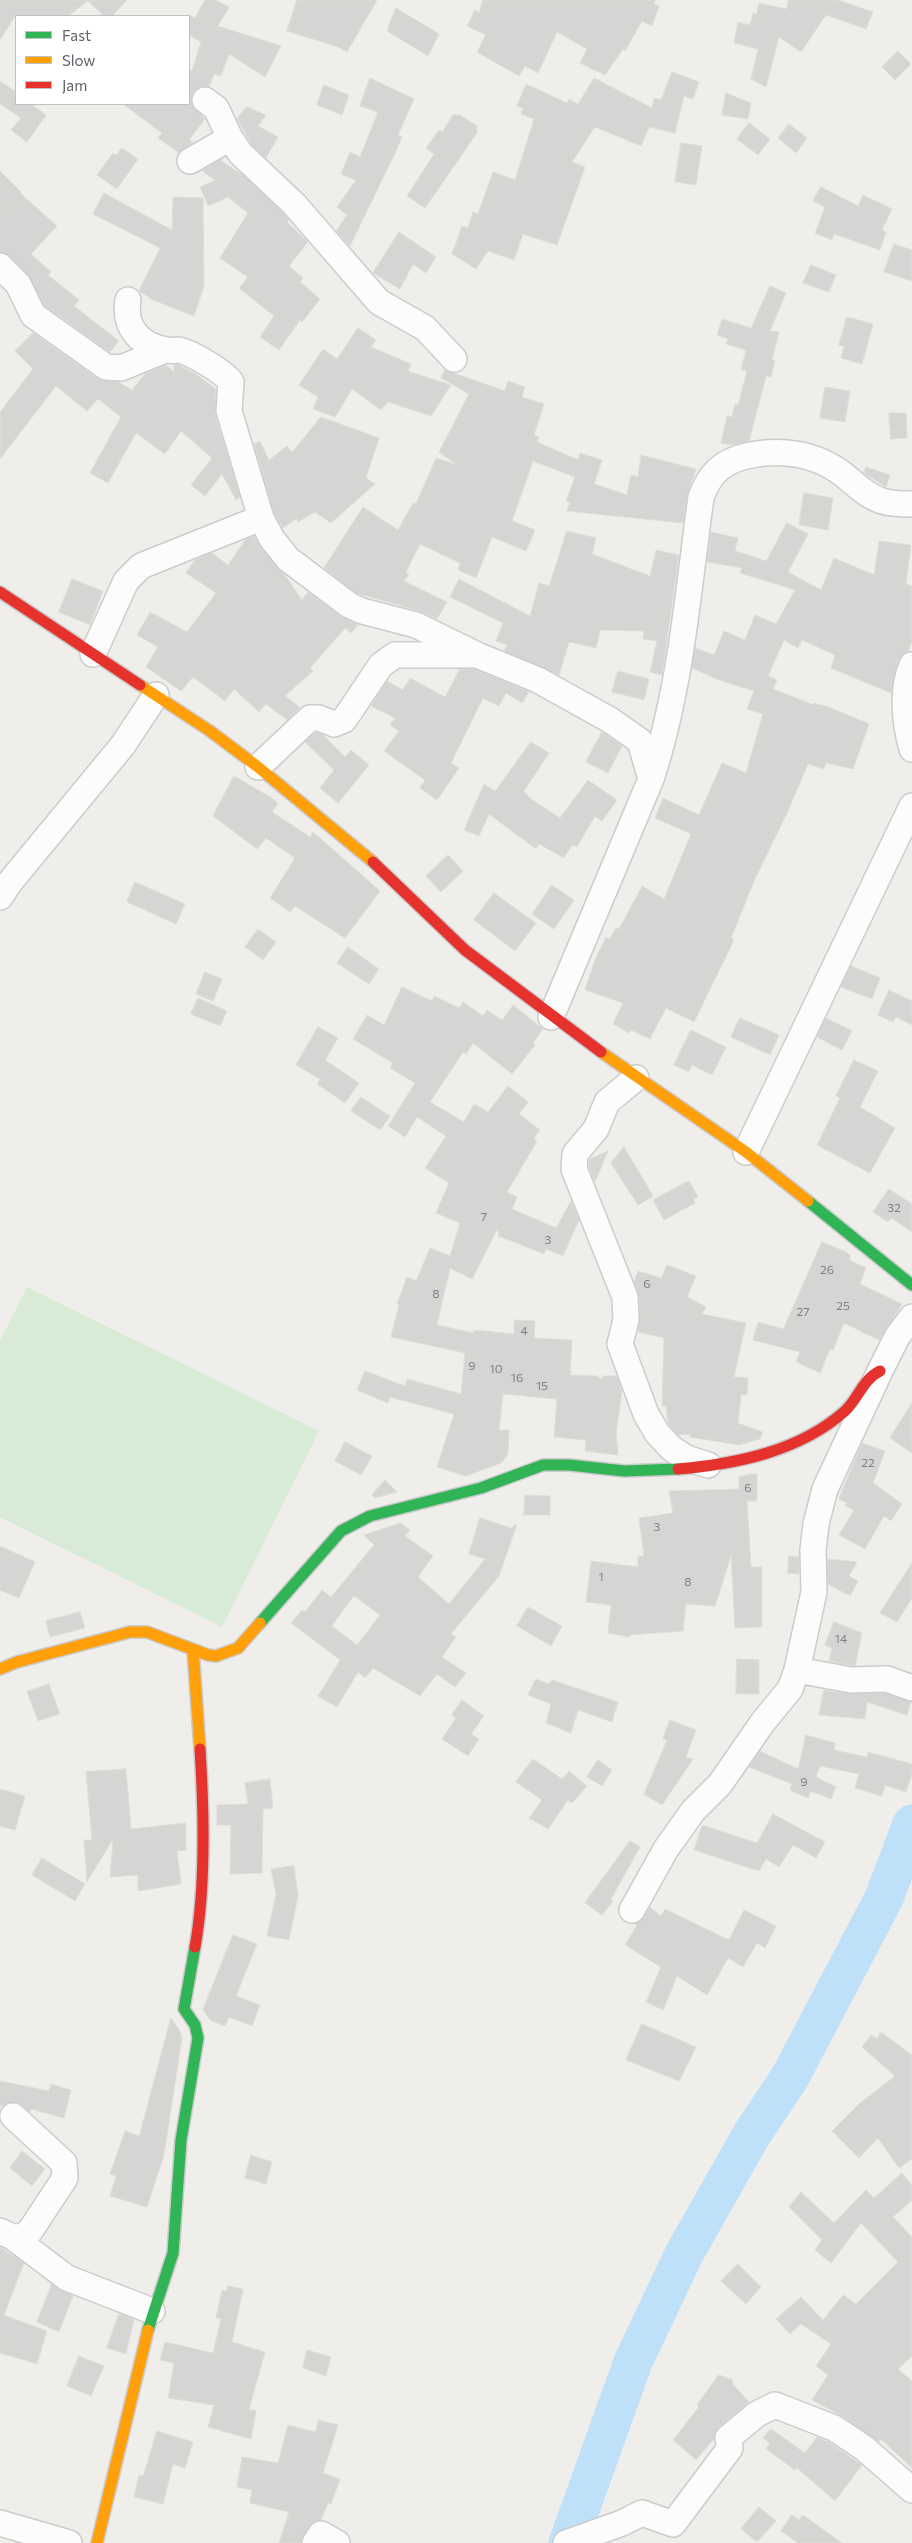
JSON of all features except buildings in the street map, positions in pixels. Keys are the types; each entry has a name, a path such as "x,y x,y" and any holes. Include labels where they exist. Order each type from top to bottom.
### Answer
{"street":[{"path":"205,100 216,108 230,138 256,170 294,204 380,302 425,328 454,360"},
{"path":"190,160 230,138"},
{"path":"0,266 18,284 33,316 106,367 120,368 165,350"},
{"path":"128,300 127,318 132,332 146,343 165,350 177,350 189,354 231,382 229,411 261,518 272,539 288,560 349,605 368,613 416,625 477,655 538,680 610,720 640,741 650,779"},
{"path":"551,1017 650,779 660,750 679,666 701,497 713,473 733,459 761,452 789,452 830,466 872,497 894,504 912,504"},
{"path":"93,654 126,581 140,566 261,518"},
{"path":"0,592 156,695 258,767 361,850 465,950 551,1017 636,1078 746,1152 912,1285"},
{"path":"258,767 310,718 319,718 334,724 344,720 381,665 395,654 477,655"},
{"path":"912,665 906,690 906,710 912,750"},
{"path":"0,898 10,882 124,745 156,695"},
{"path":"746,1152 912,806"},
{"path":"636,1078 607,1102 596,1129 575,1154 574,1168 625,1297 626,1320 620,1344 646,1414 657,1433 671,1448 686,1458 708,1465"},
{"path":"632,1910 666,1849 693,1811 720,1784 763,1722 790,1689 797,1670 814,1592 813,1550 816,1524 825,1489 880,1371 898,1337 912,1317"},
{"path":"0,1669 17,1662 130,1632 147,1632 194,1650 218,1656 238,1648 340,1531 360,1518 480,1489 539,1466 554,1463 623,1471 708,1465 762,1455 806,1435 847,1410 869,1375 880,1371"},
{"path":"96,2543 152,2311 173,2253 181,2140 198,2038 195,2025 184,2009 201,1914 202,1778 194,1650"},
{"path":"797,1670 851,1680 887,1679 912,1688"},
{"path":"7,2235 22,2237 30,2231 65,2178 66,2170 64,2163 13,2116"},
{"path":"7,2235 68,2278 152,2311"},
{"path":"566,2543 622,2524 642,2513 673,2524 730,2448 728,2438 757,2414 776,2405 834,2428 864,2448 912,2490"},
{"path":"0,2523 69,2543"},
{"path":"315,2543 321,2534 337,2543"}],"green space":[{"path":"27,1287 319,1431 222,1627 0,1517 0,1341"}],"waterway":[{"path":"568,2543 633,2362 684,2254 752,2134 790,2077 884,1898 912,1824"}],"traffic: fast":[{"path":"808,1201 912,1285"},
{"path":"260,1623 341,1531 370,1516 481,1488 543,1465 569,1465 624,1471 678,1469"},
{"path":"148,2330 173,2253 181,2140 198,2038 195,2025 184,2009 195,1947"}],"traffic: slow":[{"path":"140,685 210,731 258,767 373,862"},
{"path":"601,1052 746,1152 808,1201"},
{"path":"0,1669 17,1662 130,1632 147,1632 208,1655 216,1656 238,1648 260,1623"},
{"path":"193,1650 200,1749"},
{"path":"97,2543 148,2330"}],"traffic: jam":[{"path":"0,592 140,685"},
{"path":"373,862 465,950 601,1052"},
{"path":"678,1469 745,1459 788,1446 827,1425 845,1411 869,1379 880,1371"},
{"path":"195,1947 199,1924 203,1848 200,1749"}]}
